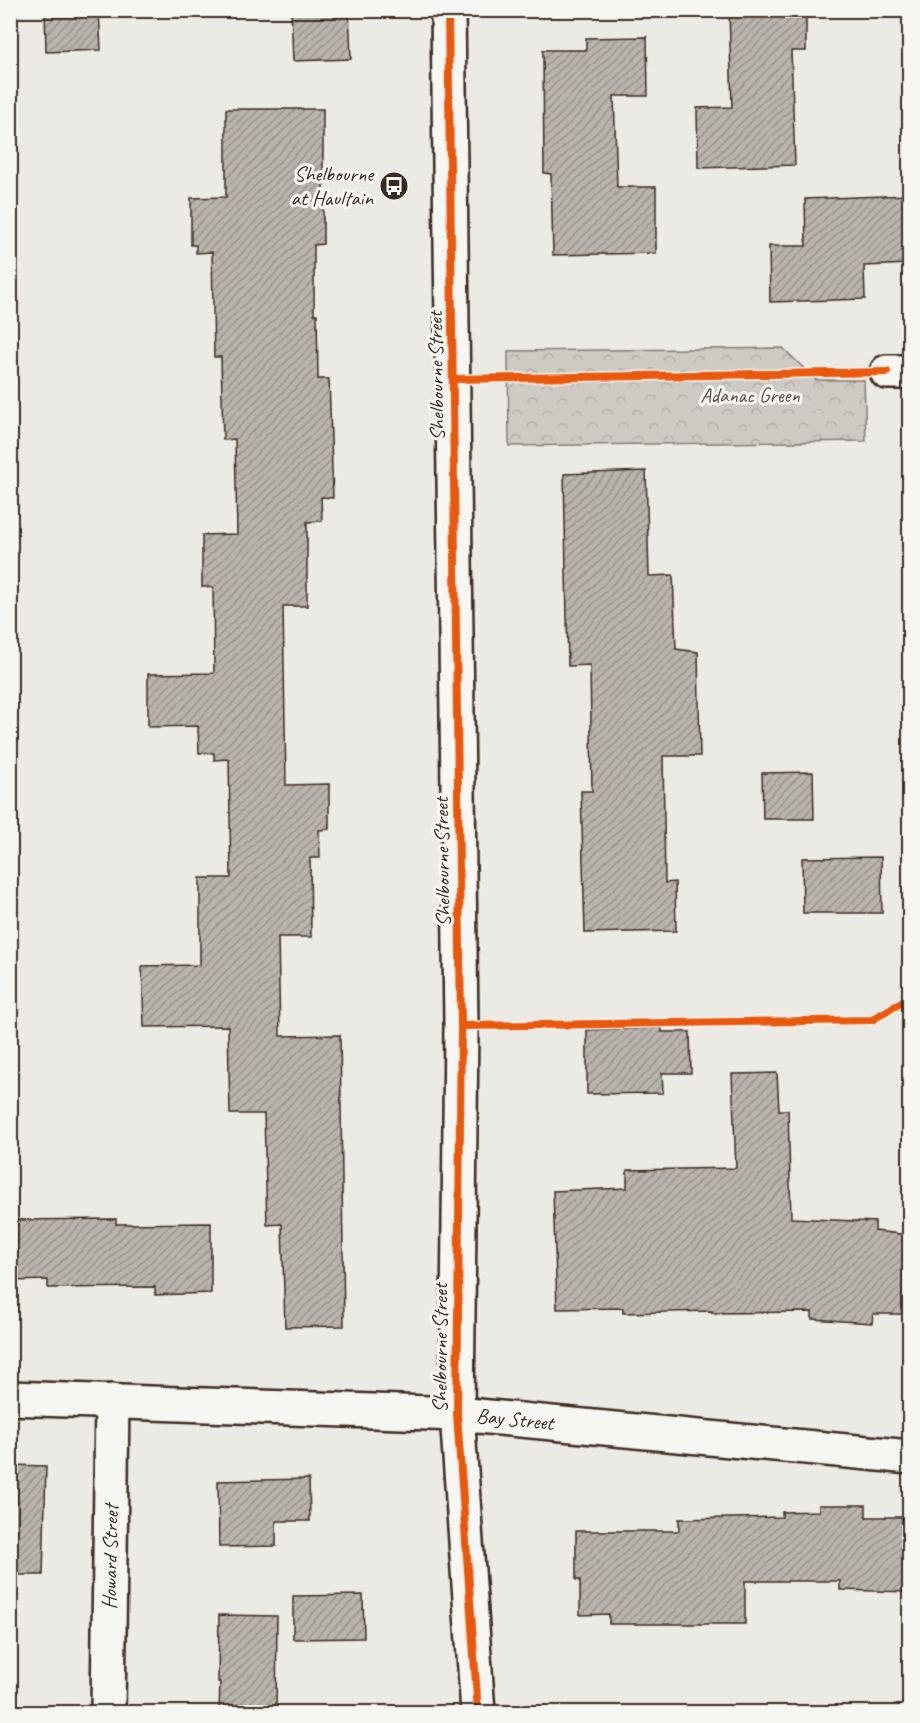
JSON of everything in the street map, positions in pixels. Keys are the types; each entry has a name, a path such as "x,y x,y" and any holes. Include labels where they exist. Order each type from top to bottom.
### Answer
{"main road":[{"name":"Shelbourne Street","path":"448,10 461,1026 457,1414 478,1713"},
{"name":"Bay Street","path":"10,1398 457,1414 909,1457"},
{"name":"Howard Street","path":"108,1713 112,1401"}],"green space":[{"name":"Adanac Green","path":"783,348 816,380 864,380 866,441 509,446 508,351"}],"building":[{"path":"45,10 99,10 101,50 46,52"},
{"path":"291,10 349,10 351,59 293,61"},
{"path":"729,10 806,10 806,51 791,51 795,165 698,168 697,108 732,107"},
{"path":"647,37 648,96 614,96 617,187 656,187 656,253 553,255 551,174 544,173 543,50 586,50 586,38"},
{"path":"226,109 323,109 323,244 314,245 314,314 317,314 318,379 329,379 333,498 321,497 322,521 307,522 307,606 283,606 286,785 329,784 329,829 319,830 320,858 310,858 311,937 278,937 280,1036 340,1035 344,1326 285,1327 282,1224 267,1225 264,1114 230,1114 228,1026 144,1027 142,966 200,965 200,878 231,878 229,759 214,760 214,753 199,753 198,726 148,727 148,674 214,673 213,587 202,587 202,535 237,534 235,439 223,440 221,357 214,357 212,252 196,253 196,245 191,245 191,198 226,197"},
{"path":"909,195 909,264 864,266 865,299 770,302 769,246 806,246 805,199"},
{"path":"646,471 649,576 673,575 676,649 698,652 700,756 663,756 665,883 675,882 676,931 585,933 581,791 592,791 590,665 568,666 564,474"},
{"path":"813,772 814,819 763,819 762,773"},
{"path":"881,857 882,913 803,913 802,858"},
{"path":"662,1028 662,1032 690,1032 691,1073 662,1073 663,1093 587,1094 587,1030"},
{"path":"777,1073 779,1110 788,1110 791,1218 875,1222 875,1231 909,1235 909,1314 873,1314 872,1323 812,1319 812,1312 623,1313 623,1308 557,1309 553,1191 627,1188 627,1170 736,1168 732,1074"},
{"path":"116,1219 116,1224 211,1223 211,1293 155,1295 155,1287 48,1288 48,1280 10,1281 10,1220"},
{"path":"10,1465 46,1466 43,1575 10,1575"},
{"path":"309,1479 310,1521 276,1521 276,1546 219,1547 218,1481"},
{"path":"819,1505 866,1505 866,1517 909,1517 909,1592 840,1590 840,1581 745,1581 745,1624 609,1624 609,1614 580,1615 580,1580 576,1580 576,1531 679,1531 679,1519 782,1517 782,1512 819,1511"},
{"path":"363,1595 364,1638 293,1639 293,1596"},
{"path":"219,1615 277,1616 276,1713 219,1713"}],"cycle path":[{"path":"448,10 461,1026 457,1414 478,1712"},
{"path":"454,379 887,372"},
{"path":"461,1026 872,1020 910,997"}],"place":[{"name":"Shelbourne at Haultain","path":"394,186"}]}
